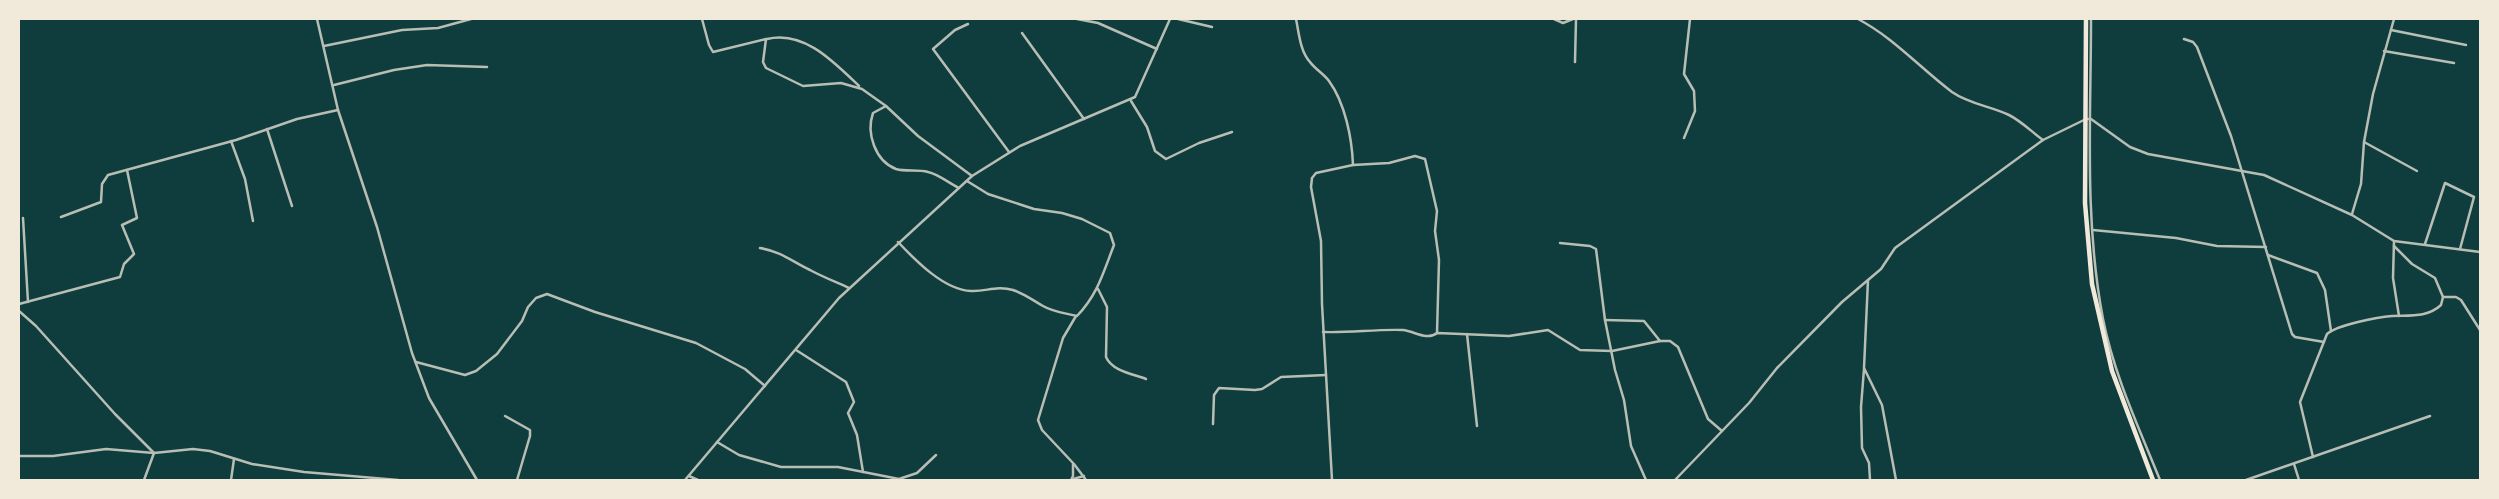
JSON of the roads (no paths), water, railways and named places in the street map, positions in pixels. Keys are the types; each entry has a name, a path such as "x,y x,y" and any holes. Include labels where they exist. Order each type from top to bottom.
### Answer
{"highway":[{"path":"2086,19 2088,119 2087,229 2092,284 2102,338 2114,378 2153,480"}],"street":[{"path":"317,19 334,85 338,110 377,227 415,362 429,398 477,480"},
{"path":"324,46 402,30 438,28 471,19"},
{"path":"702,19 713,52 779,36 792,38 811,46 832,60 862,89 886,106 918,136 972,176"},
{"path":"1077,19 1098,23 1157,49"},
{"path":"685,480 849,288 966,181 1009,152 1084,119 1131,101 1140,89 1170,19"},
{"path":"1178,19 1212,27"},
{"path":"1296,19 1301,43 1308,61 1328,79 1334,90 1347,129 1353,165"},
{"path":"1554,19 1563,23 1574,19 1575,62"},
{"path":"1684,138 1695,111 1694,91 1684,74 1690,19"},
{"path":"1858,19 1874,27 1954,93 1973,103 2008,115 2043,140"},
{"path":"2091,19 2088,119 2092,230 2098,288 2110,345 2121,382 2160,480"},
{"path":"2352,215 2362,184 2364,142 2373,94 2394,19"},
{"path":"968,24 947,36 933,49 1009,152"},
{"path":"2392,30 2466,45"},
{"path":"1022,33 1084,119"},
{"path":"2184,38 2193,42 2197,47 2242,170 2292,334 2294,337 2324,342"},
{"path":"766,39 763,62 766,68 803,86 841,83 862,89"},
{"path":"2384,51 2454,63"},
{"path":"334,85 394,70 427,65 487,67"},
{"path":"1131,101 1147,127 1156,151 1166,159 1199,143 1232,132"},
{"path":"886,106 873,113 868,131 883,160 896,169 930,172 959,188"},
{"path":"61,217 101,202 104,180 108,175 230,141 307,116 338,110"},
{"path":"1675,480 1749,403 1777,368 1842,302 1881,269 1895,248 2043,140 2088,119"},
{"path":"2088,119 2130,147 2148,154 2197,165 2242,170 2264,175 2352,215 2394,241 2480,252"},
{"path":"267,129 292,206"},
{"path":"230,141 244,179 253,221"},
{"path":"2364,142 2417,171"},
{"path":"1332,480 1323,332 1321,241 1311,187 1312,178 1316,172 1353,165 1382,164 1415,156 1425,159 1437,211 1435,231 1439,260 1437,332"},
{"path":"19,304 120,277 124,264 134,254 122,225 137,216 127,170"},
{"path":"966,181 988,194 1034,209 1062,213 1082,219 1110,233 1114,245 1098,289 1091,300 1076,316 1063,338 1038,420 1042,430 1086,480"},
{"path":"2424,245 2445,183 2474,197 2460,249"},
{"path":"23,218 28,302"},
{"path":"2087,229 2176,238 2216,246 2266,248"},
{"path":"2394,241 2393,278 2399,316"},
{"path":"898,242 933,274 956,287 970,292 992,288 1009,289 1024,293 1054,311 1076,316"},
{"path":"1560,243 1590,246 1596,249 1605,320 1631,446 1646,480"},
{"path":"2394,246 2412,264 2434,278 2443,297"},
{"path":"760,248 775,250 808,269 849,288"},
{"path":"2268,255 2317,273 2325,290 2331,331 2324,342 2300,402 2313,457"},
{"path":"1868,280 1861,407 1862,448 1869,463 1870,480"},
{"path":"1098,289 1107,307 1106,350 1108,362 1112,367 1146,379"},
{"path":"415,362 465,375 472,374 497,354 536,298 548,294 595,312 696,343 745,369 765,386"},
{"path":"2331,331 2388,317 2423,314 2437,308 2443,297"},
{"path":"2443,297 2456,297 2461,300 2480,330"},
{"path":"19,311 36,326 115,414 154,453"},
{"path":"1605,320 1644,321 1660,341"},
{"path":"1323,332 1402,330 1431,336 1437,332 1509,336 1548,330 1580,350 1612,351 1660,341 1670,341 1678,347 1708,420 1722,431"},
{"path":"1467,334 1477,426"},
{"path":"795,350 844,380 848,385 854,402 848,414 856,435 863,472"},
{"path":"1864,368 1882,405 1896,480"},
{"path":"1214,424 1214,395 1219,388 1255,390 1262,389 1281,377 1326,375"},
{"path":"505,416 530,430 530,436 517,480"},
{"path":"2246,480 2430,416"},
{"path":"718,442 739,455 781,467 838,467 885,478 906,478 917,473 936,455"},
{"path":"19,456 53,456 106,449 154,453 193,449 304,472 398,480"},
{"path":"144,480 154,453"},
{"path":"232,480 234,459"},
{"path":"1073,463 1071,480 1084,476"},
{"path":"2294,464 2299,480"},
{"path":"689,476 698,480"}]}
